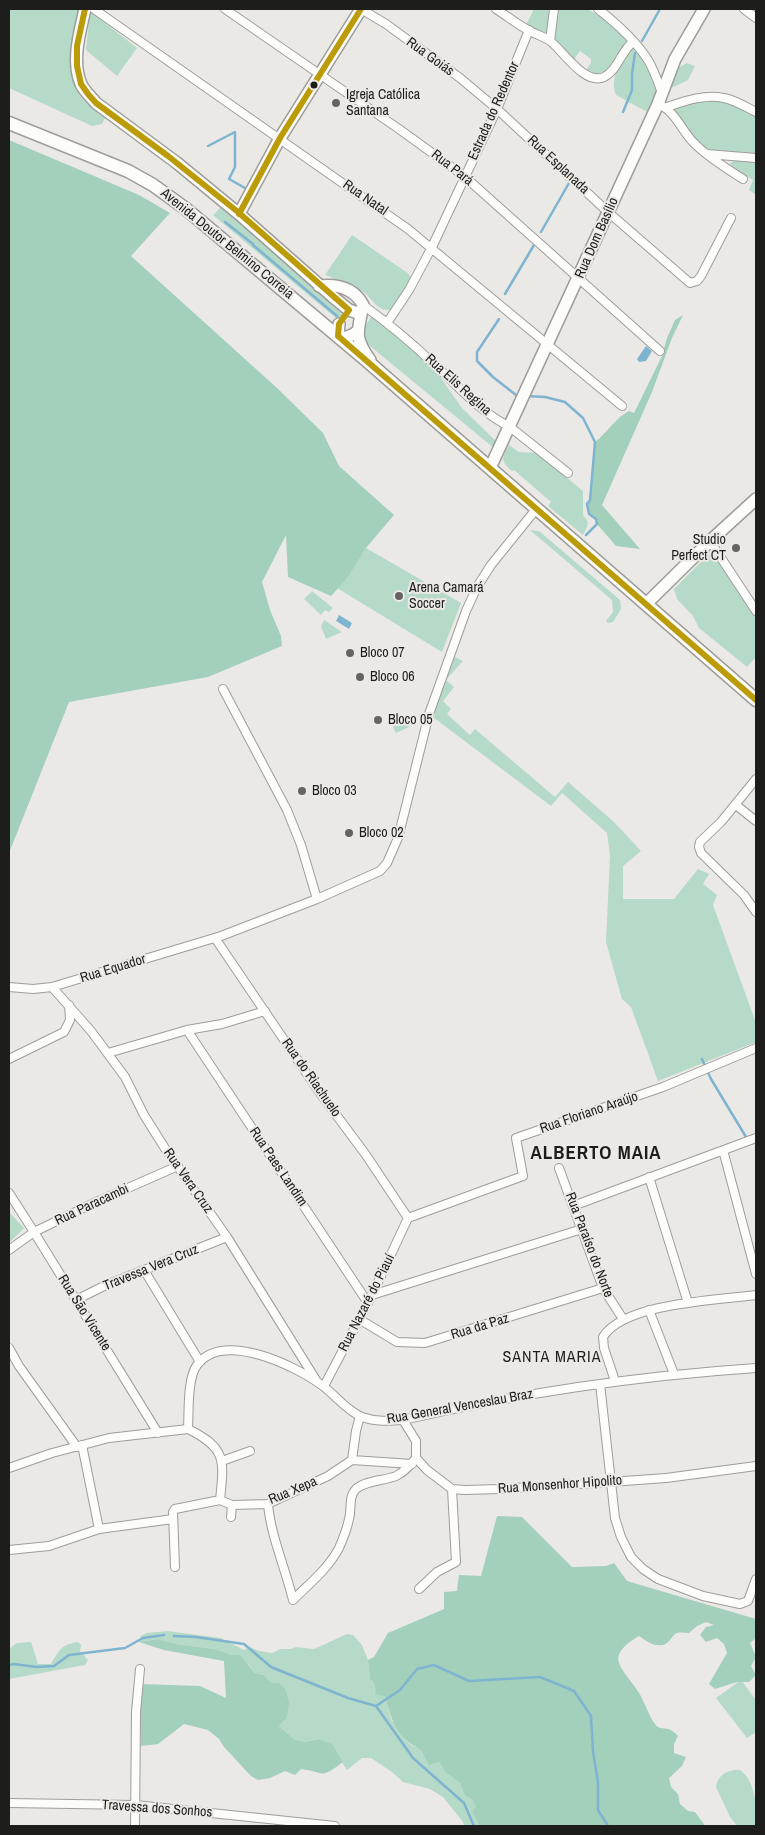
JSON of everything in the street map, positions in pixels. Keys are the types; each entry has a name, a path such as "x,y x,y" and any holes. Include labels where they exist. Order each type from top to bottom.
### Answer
{"main road":[{"name":"Avenida Doutor Belmino Correia","path":"9,122 128,171 154,185 186,209 335,330 377,369 756,700"}],"street":[{"path":"85,9 77,62 78,74 87,94 96,103 178,163 349,310 362,310"},
{"name":"Rua Natal","path":"94,9 432,246 622,406"},
{"name":"Rua Pará","path":"225,9 464,176 660,351"},
{"path":"239,214 280,138 361,9"},
{"name":"Rua Goiás","path":"361,9 386,24 460,78 497,109"},
{"path":"496,9 529,30 550,40 580,70 596,78 610,73 627,47 633,42"},
{"path":"550,40 554,9"},
{"path":"598,9 614,21 648,61 662,102 693,143 705,154 743,178"},
{"name":"Rua Dom Basílio","path":"490,468 546,343 579,278 608,212 662,102 675,59 704,9"},
{"path":"744,9 756,18"},
{"name":"Estrada do Redentor","path":"387,323 409,290 432,246 497,109 529,30"},
{"path":"662,102 693,98 725,98 756,112"},
{"name":"Rua Esplanada","path":"497,109 686,281 693,283 701,276 730,218"},
{"path":"705,154 756,158"},
{"path":"319,286 330,285 355,294 362,310 358,331 347,337 335,330 349,310"},
{"name":"Rua Elis Regina","path":"362,310 374,313 387,323 435,364 466,395 568,473"},
{"name":"Avenida Doutor Belmino Correia","path":"358,331 361,347 377,369"},
{"path":"646,604 756,499"},
{"name":"Rua Equador","path":"9,987 33,989 52,986 215,938 317,899 380,871 398,838 429,714 466,610 477,586 491,565 537,508"},
{"path":"710,541 756,611"},
{"path":"223,689 287,810 301,845 317,899"},
{"path":"756,779 736,804 700,842 700,853 744,895 756,912"},
{"path":"736,804 756,821"},
{"name":"Rua do Riachuelo","path":"215,938 320,1093 366,1155 408,1218"},
{"name":"Rua Vera Cruz","path":"52,986 108,1053 131,1088 144,1115 227,1237 317,1381"},
{"path":"9,1059 64,1032 70,1020 69,1005"},
{"path":"108,1053 187,1030 222,1024 265,1010"},
{"name":"Rua Paes Landim","path":"187,1030 368,1304"},
{"name":"Rua Floriano Araújo","path":"408,1218 524,1176 516,1138 663,1087 756,1048"},
{"path":"573,1206 756,1138"},
{"path":"723,1150 756,1274"},
{"name":"Rua Paracambi","path":"9,1250 34,1232 178,1166"},
{"name":"Rua Paraíso do Norte","path":"559,1168 602,1288 623,1319"},
{"path":"649,1177 688,1303"},
{"name":"Rua São Vicente","path":"9,1193 158,1433"},
{"name":"Rua Nazaré do Piauí","path":"324,1386 368,1304 408,1218"},
{"path":"372,1295 582,1229"},
{"name":"Travessa Vera Cruz","path":"76,1300 144,1270 227,1237"},
{"path":"144,1270 200,1362 194,1372 190,1386 188,1429"},
{"name":"Rua da Paz","path":"360,1320 396,1342 406,1344 425,1343 602,1288"},
{"path":"615,1382 604,1348 603,1337 623,1319 649,1310 688,1303 756,1295"},
{"path":"649,1310 674,1374"},
{"path":"9,1348 19,1366 79,1446 100,1529"},
{"name":"Rua General Venceslau Braz","path":"200,1362 207,1356 233,1350 263,1355 317,1381 360,1416 386,1422 496,1400 600,1384 674,1374 756,1368"},
{"path":"600,1384 615,1518 621,1537 631,1557 642,1569 658,1579 703,1596 740,1604 748,1601 752,1595 756,1579"},
{"path":"360,1416 352,1460 414,1461 452,1489 456,1562 437,1572 419,1589"},
{"path":"268,1504 273,1537 283,1563 293,1600 334,1558 350,1517 352,1495 355,1490 366,1484 397,1476 406,1471 414,1461 416,1442 403,1420"},
{"path":"9,1468 110,1438 188,1429 206,1438 222,1461 220,1500 175,1509 173,1516 176,1567"},
{"path":"222,1461 250,1451"},
{"name":"Rua Xepa","path":"220,1500 232,1505 268,1504 328,1476 352,1460"},
{"name":"Rua Monsenhor Hipolito","path":"452,1489 499,1489 666,1478 756,1466"},
{"path":"231,1517 232,1505"},
{"path":"9,1550 49,1546 100,1529 173,1516"},
{"path":"135,1826 136,1712 140,1669"},
{"name":"Travessa dos Sonhos","path":"9,1803 135,1805 335,1826"}],"green space":[{"path":"9,9 80,9 75,55 77,90 83,100 106,116 102,124 92,126 9,88"},
{"path":"534,9 550,9 548,30 546,32 538,32 526,25"},
{"path":"556,9 587,9 612,23 629,40 615,63 605,71 592,75 586,70 591,63 591,59 580,51 573,61 552,39"},
{"path":"90,11 137,48 117,76 86,50"},
{"path":"632,46 636,48 659,91 651,114 616,95 614,88 615,75"},
{"path":"687,63 695,66 688,80 669,89 676,69"},
{"path":"719,101 756,115 756,156 706,149 669,109 696,102"},
{"path":"9,140 139,195 170,213 131,256 277,388 323,433 339,466 394,515 366,548 349,576 331,596 288,577 286,535 262,582 270,610 281,636 282,646 208,677 69,702 9,853"},
{"path":"736,158 756,161 756,195 749,190 753,180 737,171 730,164"},
{"path":"223,205 343,312 344,316 341,320 337,319 213,215"},
{"path":"352,235 409,274 412,282 392,310 378,307 362,291 325,275"},
{"path":"683,315 672,338 652,392 602,505 640,549 616,546 597,524 596,519 589,514 587,504 590,500 595,442 624,414 629,411 634,413 662,356 675,320"},
{"path":"372,316 412,347 438,374 462,408 499,444 495,449 364,341 366,324"},
{"path":"509,445 519,452 537,453 583,491 583,515 588,523 583,535 548,506 551,502 514,470 512,471 505,465 503,459"},
{"path":"530,530 539,531 620,600 621,609 613,622 608,623 606,621 613,612 612,600"},
{"name":"Arena Camará Soccer","path":"366,548 461,603 442,652 337,588 349,576"},
{"path":"711,552 756,617 756,657 747,667 699,628 693,616 677,599 674,589"},
{"path":"312,591 333,608 329,612 325,610 321,615 304,599"},
{"path":"324,620 342,632 326,639 321,626"},
{"path":"455,657 463,661 446,680 454,687 443,701 451,709 447,714 470,735 475,729 555,797 568,782 614,822 641,851 623,866 623,899 674,899 698,869 709,874 703,884 717,895 713,905 756,1023 756,1042 658,1081 631,1007 622,999 606,942 610,856 607,833 562,793 551,806 434,718 436,703"},
{"path":"408,720 409,727 396,733 393,727"},
{"path":"9,1212 24,1228 9,1243"},
{"path":"497,1516 522,1517 572,1567 606,1566 614,1563 627,1581 756,1619 756,1638 750,1643 756,1657 751,1666 756,1675 749,1682 737,1682 715,1689 709,1684 727,1653 724,1644 717,1638 706,1642 700,1635 706,1627 714,1625 706,1622 697,1626 689,1633 677,1633 664,1645 652,1644 639,1636 621,1651 619,1657 622,1669 639,1693 656,1726 671,1730 678,1736 674,1744 674,1753 686,1757 682,1766 669,1778 671,1787 678,1794 680,1804 688,1811 695,1812 704,1826 479,1826 472,1811 476,1807 472,1799 465,1796 460,1783 445,1772 439,1762 429,1765 418,1748 397,1729 385,1696 376,1695 374,1683 370,1679 368,1660 374,1657 388,1633 444,1609 444,1592 457,1591 459,1575 481,1576"},
{"path":"167,1631 221,1638 244,1650 250,1647 259,1651 273,1653 280,1649 296,1647 314,1649 347,1634 353,1635 362,1645 368,1660 370,1679 374,1683 375,1691 385,1696 391,1719 411,1745 418,1748 423,1755 439,1762 445,1772 460,1783 465,1796 472,1799 477,1808 472,1811 479,1826 464,1826 463,1822 443,1797 430,1789 403,1782 371,1758 362,1758 347,1770 331,1744 319,1739 305,1742 294,1739 279,1726 286,1719 279,1683 270,1682 264,1675 255,1673 249,1665 232,1655 215,1649 176,1644 158,1639 139,1642 141,1636 147,1633"},
{"path":"158,1639 176,1644 215,1649 232,1655 240,1655 255,1673 264,1675 270,1682 279,1683 285,1689 289,1702 288,1712 286,1719 279,1726 294,1739 305,1742 319,1739 332,1744 343,1762 326,1773 301,1769 295,1775 285,1771 270,1778 258,1780 251,1776 219,1739 208,1730 184,1724 158,1744 141,1746 141,1684 200,1686 226,1698 224,1661 164,1650 139,1642"},
{"path":"31,1642 38,1664 51,1664 61,1648 78,1642 81,1645 80,1651 88,1660 85,1665 9,1679 9,1649 17,1643"},
{"path":"741,1680 756,1700 756,1732 747,1738 716,1698"},
{"path":"740,1770 746,1775 753,1788 756,1826 737,1826 730,1817 716,1787 722,1775"}],"water":[{"path":"646,346 652,351 646,361 639,362 637,359"},
{"path":"339,615 352,623 349,629 336,621"}],"waterway":[{"path":"642,41 660,9"},
{"path":"623,112 632,90 635,53"},
{"path":"208,146 235,132 235,167 229,179 245,188"},
{"path":"541,232 569,183"},
{"path":"225,222 253,244"},
{"path":"253,245 337,316"},
{"path":"505,294 534,245"},
{"path":"499,319 477,352 477,361 493,377 520,396"},
{"path":"526,396 545,397 565,402 583,418 595,442 590,500 587,504 589,514 596,519 597,524 586,535"},
{"path":"702,1059 711,1079 746,1137 750,1138"},
{"path":"9,1665 54,1666 69,1655 125,1648 143,1638 164,1635"},
{"path":"174,1636 196,1637 244,1644 271,1667 348,1698 376,1706 400,1690 417,1669 434,1665 469,1681 540,1677 574,1691 591,1716 593,1751 598,1783 598,1810 608,1826"},
{"path":"376,1706 413,1758 464,1803 474,1826"}],"transit line":[{"path":"85,9 77,46 77,66 81,84 96,103 168,156 238,212 349,310 339,324 338,336 756,700"},
{"path":"239,214 280,138 361,9"}],"place":[{"name":"Igreja Católica Santana","path":"336,103"},
{"name":"Studio Perfect CT","path":"736,548"},
{"name":"Arena Camará Soccer","path":"399,596"},
{"name":"Bloco 07","path":"350,653"},
{"name":"Bloco 06","path":"360,677"},
{"name":"Bloco 05","path":"378,720"},
{"name":"Bloco 03","path":"302,791"},
{"name":"Bloco 02","path":"349,833"}],"district":[{"name":"ALBERTO MAIA","path":"596,1154"},
{"name":"SANTA MARIA","path":"552,1358"}]}
